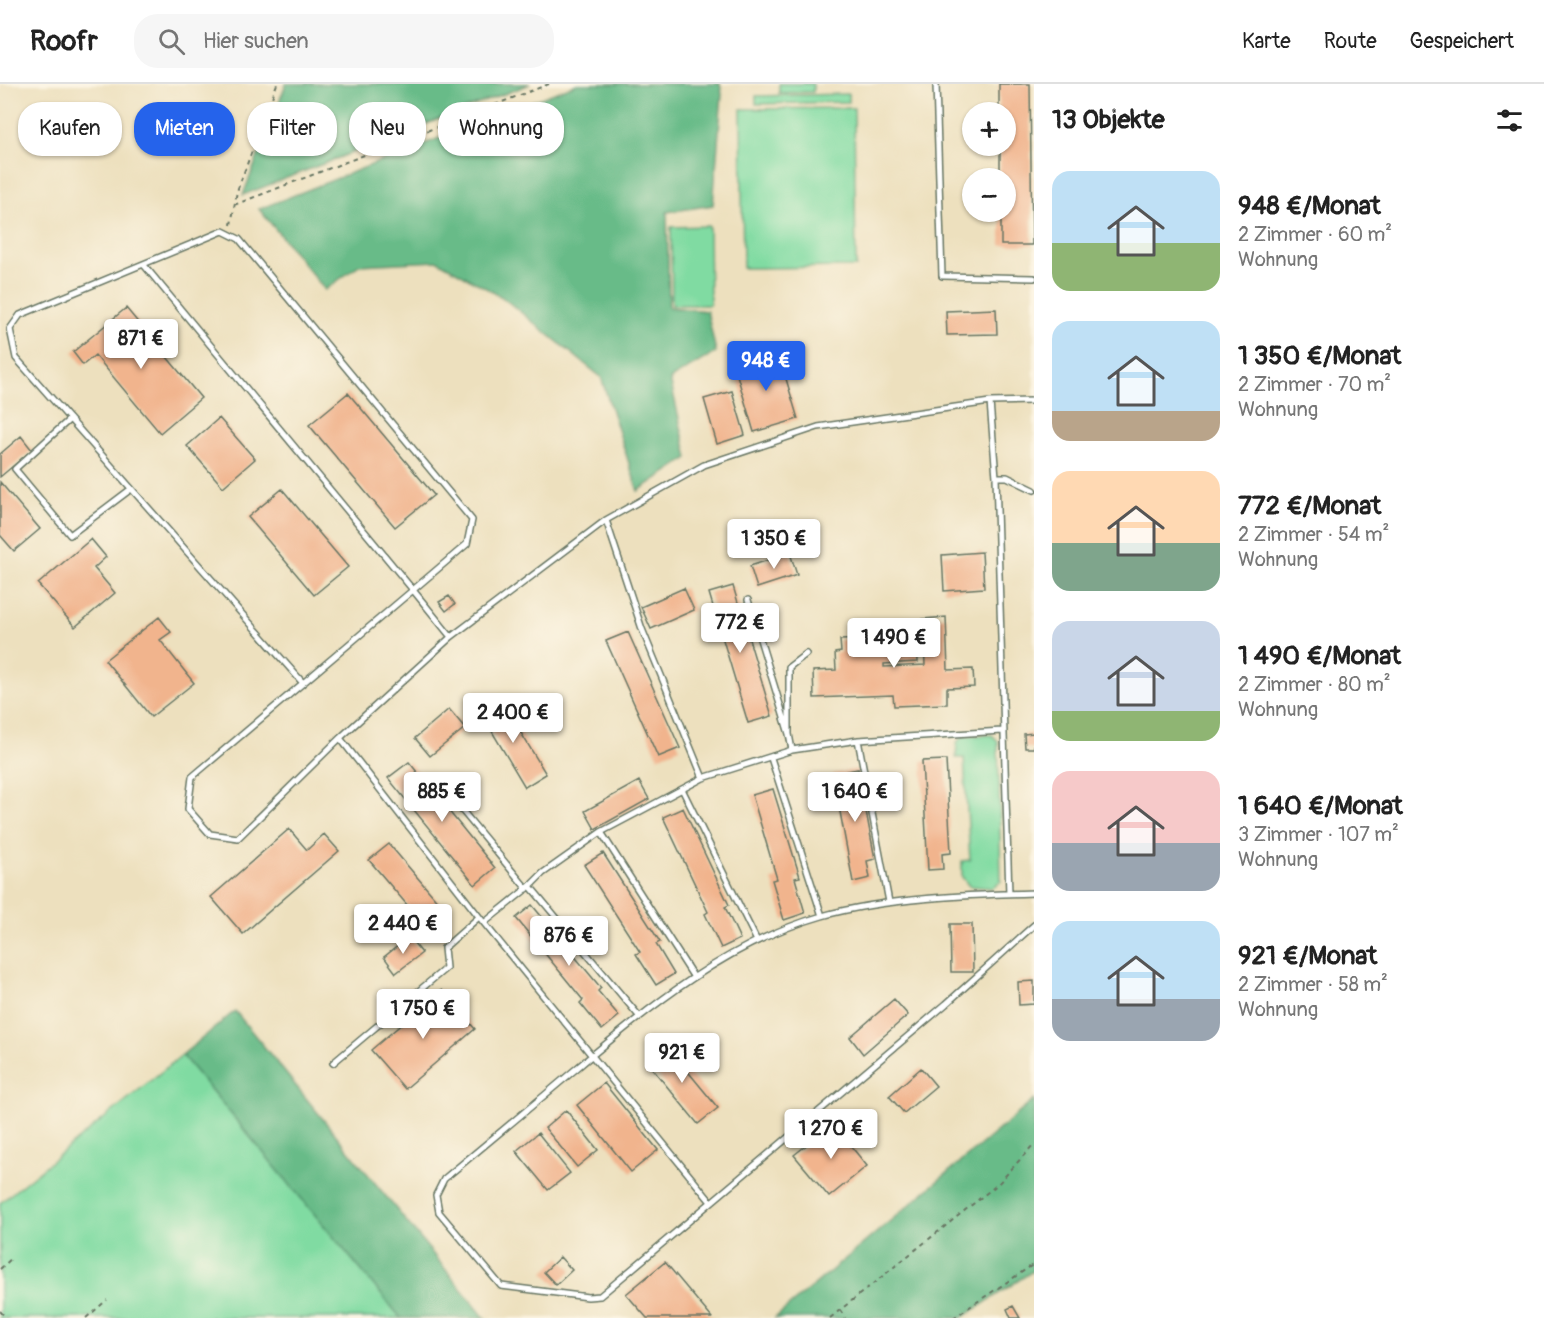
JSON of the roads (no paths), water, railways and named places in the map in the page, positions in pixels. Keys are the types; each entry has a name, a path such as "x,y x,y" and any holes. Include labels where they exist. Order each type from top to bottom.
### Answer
{"lane":[{"path":"936,84 942,276 1034,278"},
{"path":"303,683 16,358 10,329 20,315 223,231 230,234 239,239 472,520 467,544 413,590 192,777 188,809 210,834 238,838 340,738 451,637 606,520 704,465 814,428 990,402 1034,401"},
{"path":"144,265 451,637"},
{"path":"990,402 996,477 1002,731 1009,894"},
{"path":"70,419 15,469 70,535 131,489"},
{"path":"996,477 1007,477 1034,490"},
{"path":"606,520 642,629 703,778"},
{"path":"748,600 792,750"},
{"path":"789,734 789,667 796,659 806,654"},
{"path":"483,923 529,888 543,873 601,832 703,778 792,750 858,740 1002,731"},
{"path":"340,738 483,923 711,1202"},
{"path":"858,740 889,903"},
{"path":"771,758 822,916"},
{"path":"436,779 639,1016"},
{"path":"682,789 757,941"},
{"path":"601,832 693,976"},
{"path":"1034,893 889,903 822,916 757,941 693,976 639,1016 444,1179 436,1195 439,1212 501,1286 588,1297 600,1296 946,1004 1034,925"},
{"path":"333,1063 446,968 444,948 479,917"}]}
